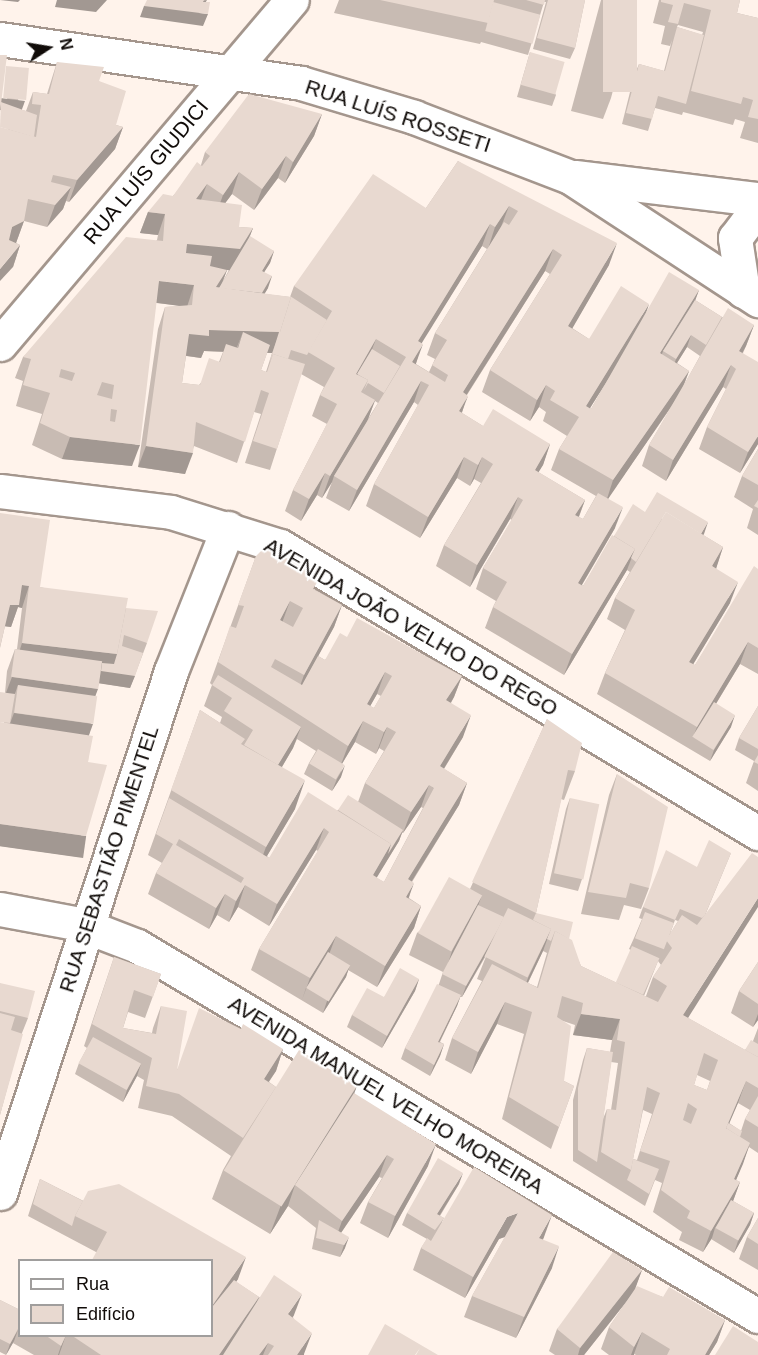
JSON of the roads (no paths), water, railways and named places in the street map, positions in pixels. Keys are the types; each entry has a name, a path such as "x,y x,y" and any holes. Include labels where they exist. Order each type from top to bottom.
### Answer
{"street":[{"name":"RUA LUÍS GIUDICI","path":"0,344 291,0"},
{"name":"RUA LUÍS ROSSETI","path":"0,39 301,83 414,117 570,177 750,295"},
{"path":"570,177 758,199"},
{"path":"750,295 735,238 758,208"},
{"name":"AVENIDA JOÃO VELHO DO REGO","path":"0,491 171,512 228,528 279,546 758,833"},
{"name":"RUA SEBASTIÃO PIMENTEL","path":"0,1194 171,671 228,528"},
{"name":"AVENIDA MANUEL VELHO MOREIRA","path":"0,909 87,927 137,946 758,1316"}]}
